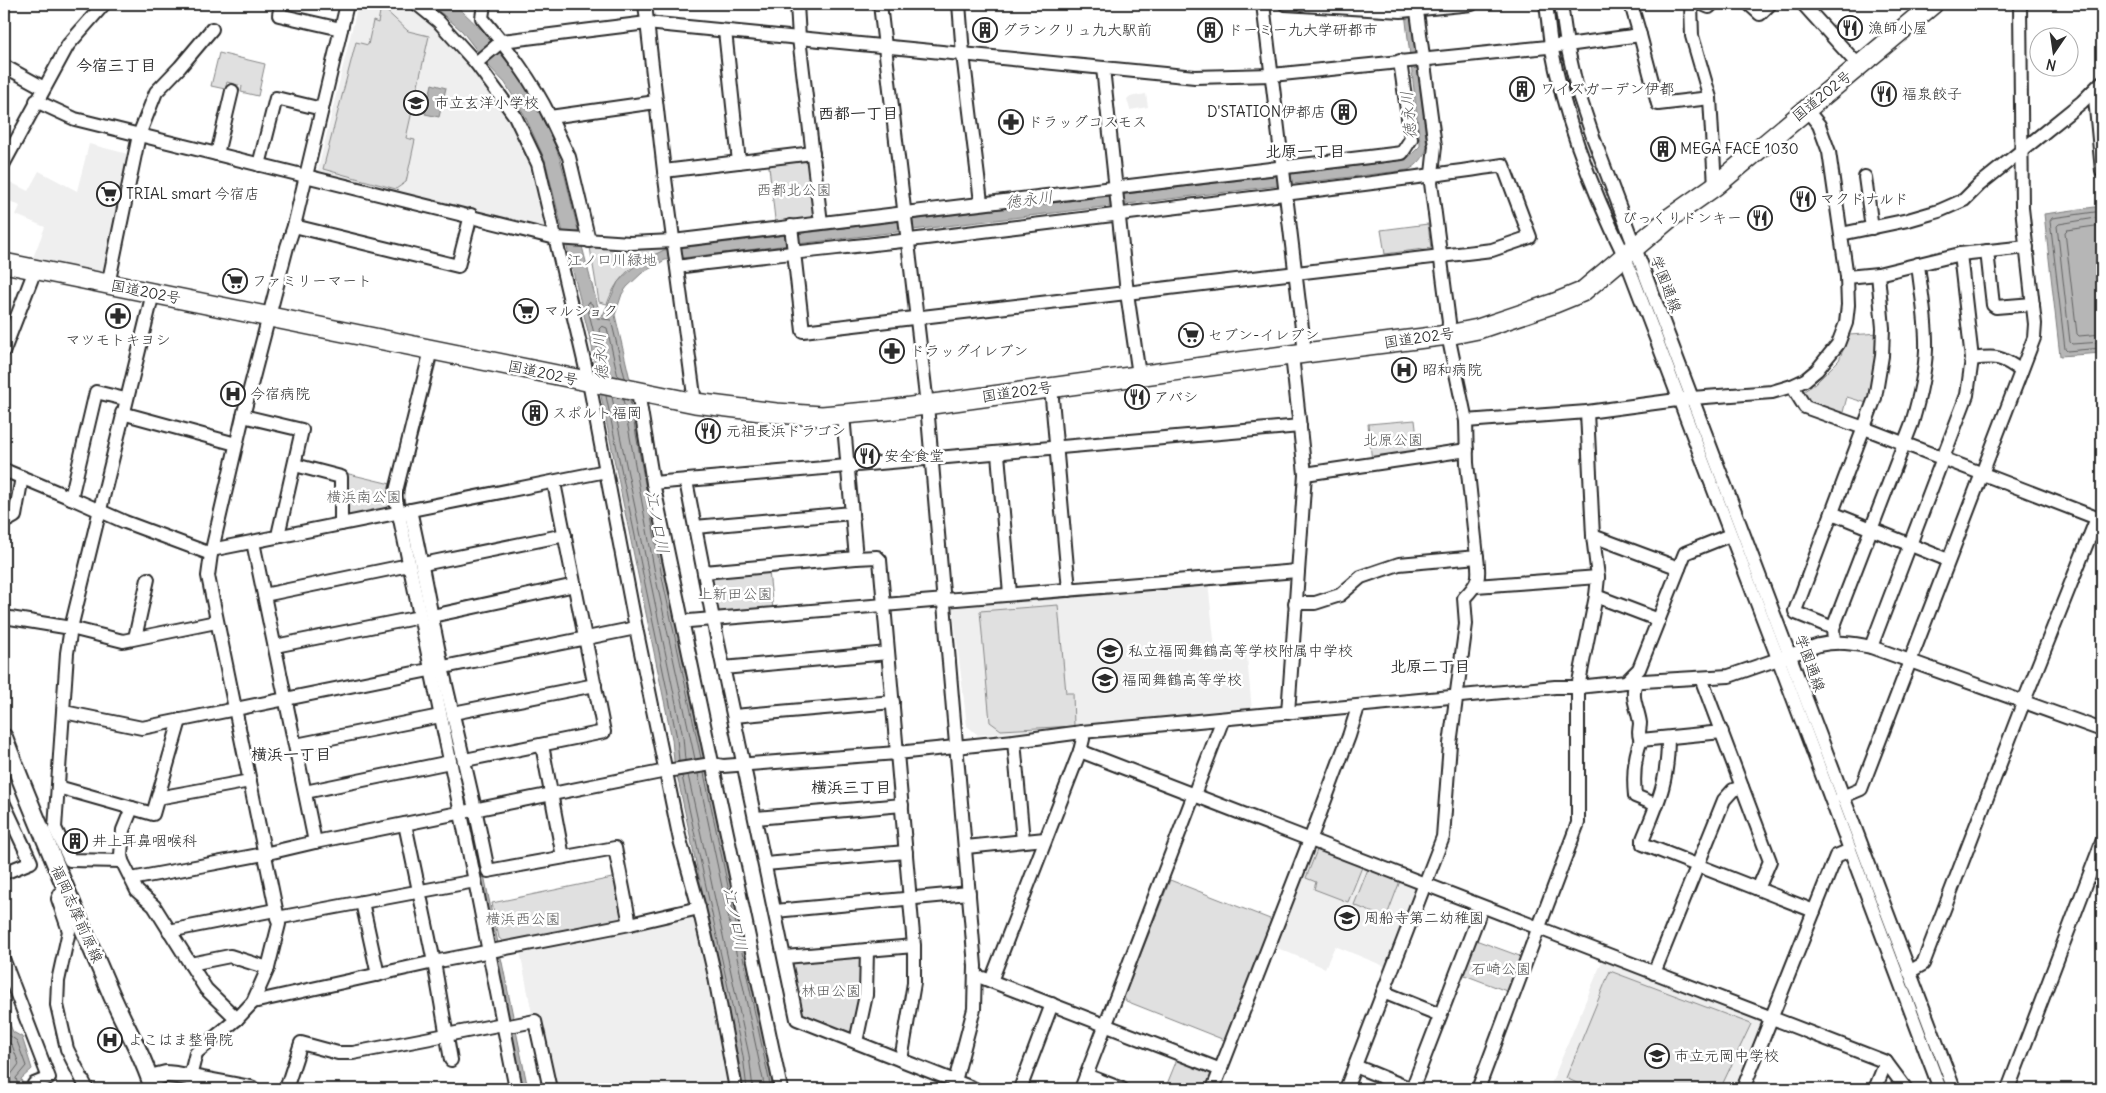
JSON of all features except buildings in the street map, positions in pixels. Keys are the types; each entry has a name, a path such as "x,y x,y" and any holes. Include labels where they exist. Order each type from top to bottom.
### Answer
{"highway":[{"name":"国道202号","path":"4,263 695,404 776,413 844,415 928,405 1139,375 1448,335 1478,329 1582,292 1671,217 1715,186 1933,4"}],"main road":[{"name":"福岡志摩前原線","path":"4,738 34,816 152,1084"},
{"path":"152,1084 166,1074 190,1077 221,1086 251,1089"}],"street":[{"path":"4,163 68,45 104,4"},
{"path":"281,4 278,15 341,29"},
{"path":"190,1077 196,1053 237,1019 253,1002 268,968 278,924 208,576 211,552 236,444 268,316 294,226 346,4"},
{"path":"417,4 438,21 476,62 515,116 538,164 593,383 606,471 636,628 680,840 699,908 725,1024 736,1089"},
{"path":"484,4 482,18 502,41 536,88 569,158 589,241"},
{"path":"645,4 664,171 695,404"},
{"path":"797,4 799,38 820,223"},
{"path":"880,4 916,319 928,405 958,746 975,975 974,1009 955,1086"},
{"path":"959,4 963,54 982,202"},
{"path":"1263,4 1294,273 1299,354 1300,426 1305,474 1288,713"},
{"path":"1285,4 1401,11 1416,7 1472,4"},
{"path":"1546,4 1552,46 1567,108 1584,159 1605,215 1630,253"},
{"path":"1561,4 1567,45 1577,90 1630,253"},
{"path":"1631,4 1658,104 1710,98"},
{"path":"1691,4 1692,36 1710,98 1715,186"},
{"path":"1702,4 1709,6 1712,4"},
{"path":"1749,4 1760,14 1770,4"},
{"path":"1803,4 1859,66"},
{"path":"1842,797 1861,788 2034,338 2035,324 2022,208 2023,150 2020,88 2020,4"},
{"path":"36,101 75,119 471,215 556,238 630,243 673,241 982,202 1402,153 1412,139 1412,60 1416,7"},
{"path":"476,62 502,41 646,24 725,30 886,48 1195,77 1272,75 1567,45 1640,35"},
{"path":"108,285 139,135 156,92 212,29"},
{"path":"725,30 739,162"},
{"path":"1346,1089 1443,837 1450,744 1454,708 1458,698 1466,624 1464,598 1476,586 1480,574 1467,450 1466,421 1448,335 1449,322 1431,182 1435,146 1412,60"},
{"path":"4,66 44,88"},
{"path":"1103,68 1127,293 1139,375"},
{"path":"1841,234 1924,215 1964,200 1979,184 2023,150 2102,82"},
{"path":"217,154 232,91"},
{"path":"2092,92 2095,98 2102,171"},
{"path":"259,164 276,98 322,109"},
{"path":"550,117 656,102"},
{"path":"1466,421 1586,412 1692,398 1772,392 1792,386 1817,370 1838,344 1846,323 1848,305 1847,277 1829,152 1819,125 1806,109"},
{"path":"664,171 813,152"},
{"path":"677,267 794,253 1119,215 1432,176 1504,165 1530,237 1492,250 803,331 794,253 790,226"},
{"path":"1865,177 1872,228"},
{"path":"294,226 458,266 471,215"},
{"path":"1847,277 1878,274 1960,254 2027,246"},
{"path":"1987,251 1994,305 1996,307 2033,304"},
{"name":"学園通線","path":"1630,253 1692,398 1850,850 1940,1089"},
{"name":"学園通線","path":"1630,253 1678,400 1730,535 1842,797 1954,1089"},
{"path":"1871,647 1942,458 1968,395 1972,359 1960,254"},
{"path":"1834,642 1833,628 1919,400 1926,351 1926,329 1918,264"},
{"path":"4,350 34,270"},
{"path":"1833,628 1796,614 1795,611 1875,398 1882,356 1883,328 1878,274"},
{"path":"122,861 70,860 55,828 67,653 71,628 122,413 153,293"},
{"path":"426,616 423,564 404,511 395,495 431,350"},
{"path":"1972,359 1995,356 2003,358 2021,371"},
{"path":"1792,386 1805,407 2100,519 2024,701 1923,964 1909,972"},
{"path":"1052,387 1069,590"},
{"path":"638,391 653,483 781,1089"},
{"path":"71,498 96,392 126,400"},
{"path":"1478,1089 1540,928 1578,822 1578,687 1598,577 1593,536 1586,412"},
{"path":"122,413 236,444"},
{"path":"844,415 856,558"},
{"path":"243,416 302,430 279,530 281,536"},
{"path":"653,483 932,460 1300,426"},
{"path":"1305,474 1467,450"},
{"path":"998,454 1010,594"},
{"path":"294,465 341,477 341,524"},
{"path":"4,470 125,522 211,552 281,536 606,471"},
{"path":"4,518 8,520 15,516 22,477"},
{"path":"686,481 713,620 745,764 797,1019 901,1060 955,1086 975,1089"},
{"path":"465,760 604,732 554,482"},
{"path":"404,511 409,565 426,616 436,668 440,716 475,882 495,950 504,1026 516,1089"},
{"path":"695,527 852,513"},
{"path":"1832,513 1948,560"},
{"path":"423,564 564,535"},
{"path":"1657,806 1636,796 1634,769 1640,740 1638,736 1640,724 1631,682 1639,669 1685,552 1730,535"},
{"path":"1593,536 1679,568"},
{"path":"253,542 315,842"},
{"path":"704,572 856,558 877,557 880,560 914,946 914,982 901,1060"},
{"path":"1295,603 1314,603 1340,595 1361,577 1399,564 1477,557"},
{"path":"264,595 409,565"},
{"path":"689,621 1297,571"},
{"path":"1476,586 1598,577"},
{"path":"135,638 148,579"},
{"path":"275,646 575,585"},
{"path":"1596,596 1658,620"},
{"path":"4,617 71,628 123,641 216,622"},
{"path":"64,712 142,728 636,628"},
{"path":"130,879 264,854 666,771 712,764 723,766 897,752 1221,718 1458,698 1556,687 1730,676 1834,642 1848,642 1871,647 2102,730"},
{"path":"723,668 888,653"},
{"path":"436,668 453,712 476,809 488,871 615,848 630,924"},
{"path":"1701,678 1770,860 1758,889"},
{"path":"453,712 595,685"},
{"path":"734,716 893,702"},
{"path":"1213,1089 1350,736 1358,707"},
{"path":"296,745 440,716"},
{"path":"1080,1089 1194,796 1221,724 1221,718"},
{"path":"58,787 153,814 180,720"},
{"path":"991,981 1080,751 1083,739 1082,732"},
{"path":"1640,740 1722,732"},
{"path":"1668,738 1668,765 1662,791 1643,839 1643,844 1814,911"},
{"path":"1014,741 1023,841"},
{"path":"542,745 563,857"},
{"path":"1080,751 1886,1062 1906,1089"},
{"path":"305,792 450,762"},
{"path":"159,796 163,797 250,781"},
{"path":"1654,973 1724,800 1733,790 1742,787"},
{"path":"4,804 32,862 4,873"},
{"path":"756,818 902,805"},
{"path":"132,808 123,830 122,861 130,879 137,891 154,906 206,989 237,1019"},
{"path":"405,824 434,962 451,1060"},
{"path":"966,847 1045,839"},
{"path":"2008,1089 2102,842"},
{"path":"1743,1089 1770,1017 1836,856 1850,850"},
{"path":"765,864 906,852"},
{"path":"169,931 362,902 475,882"},
{"path":"67,890 60,894 58,899 70,931 58,981 57,1005 67,1049 87,1089"},
{"path":"775,911 969,893"},
{"path":"362,902 378,976"},
{"path":"1355,1066 1411,1089 1482,907"},
{"path":"253,1002 378,976 434,962 630,924 699,908"},
{"path":"785,957 914,946"},
{"path":"856,1042 866,994 867,950"},
{"path":"190,964 230,956 268,968"},
{"path":"4,961 48,1078 34,1084 36,1089"},
{"path":"975,975 1220,1070"},
{"path":"1383,992 1440,1015"},
{"path":"1020,1089 1052,1004"},
{"path":"286,1089 301,1043 338,1053 353,1053 535,1021 550,1089"},
{"path":"1876,1089 1886,1062"},
{"path":"1086,1075 1122,1089"}],"shaded area":[{"name":"市立玄洋小学校","path":"358,4 407,4 453,43 511,120 526,154 547,230 319,173 318,170"},
{"path":"1146,94 1148,107 1130,110 1127,99 1129,97"},
{"path":"89,144 132,155 104,278 31,263 45,227 16,215 20,206 4,198 4,179 28,191 39,171 77,191"},
{"name":"福岡舞鶴高等学校","path":"1208,582 1215,649 1246,646 1252,711 978,735 967,726 953,608 957,602"},
{"name":"周船寺第二幼稚園","path":"1312,846 1417,887 1419,891 1389,968 1335,946 1325,968 1275,947"},
{"path":"696,915 732,1082 685,1089 554,1089 533,1019 520,951"},
{"name":"市立元岡中学校","path":"1603,959 1763,1019 1765,1022 1739,1089 1549,1089"}],"green space":[{"path":"381,6 408,31 429,36 406,138 415,140 406,182 396,189 323,169 356,42 368,45 373,21 378,23"},
{"path":"219,53 265,64 258,96 241,92 242,86 227,82 225,89 211,86"},
{"name":"西都北公園","path":"813,153 821,223 776,228 768,158"},
{"path":"1428,224 1431,248 1385,254 1381,230"},
{"name":"江ノ口川緑地","path":"589,241 650,242 674,249 652,256 633,267 618,282 607,304 599,302"},
{"path":"1880,333 1870,404 1847,397 1842,416 1810,405 1803,394 1804,391 1815,384 1839,360 1849,335"},
{"name":"北原公園","path":"1415,420 1419,455 1372,462 1368,424"},
{"name":"横浜南公園","path":"345,473 395,485 394,507 346,517"},
{"name":"上新田公園","path":"769,571 773,610 717,614 710,580 713,577"},
{"path":"1058,605 1066,693 1073,693 1074,726 1001,730 990,722 980,611"},
{"path":"1317,850 1362,867 1348,902 1314,889 1316,882 1306,878"},
{"path":"1368,869 1400,881 1386,918 1354,905"},
{"name":"横浜西公園","path":"617,877 623,920 506,944 499,938 492,903"},
{"path":"1170,880 1270,919 1272,924 1227,1041 1126,1001 1124,997"},
{"name":"石崎公園","path":"1473,939 1525,958 1509,992 1462,974"},
{"name":"林田公園","path":"860,954 863,957 864,978 852,1036 803,1015 790,964 794,960"},
{"name":"市立元岡中学校","path":"1610,971 1751,1024 1723,1083 1731,1087 1730,1089 1590,1089 1566,1078"},
{"path":"1178,1057 1213,1072 1210,1089 1165,1089"}],"water":[{"path":"431,4 454,4 488,37 517,75 542,116 560,159 600,314 603,315 618,282 638,263 664,250 1406,160 1420,146 1404,4 1410,4 1427,147 1420,161 1408,170 665,260 642,273 622,294 615,315 635,401 776,1089 743,1089 738,1057 674,761 672,739 592,347 545,160 524,114 505,83 487,64 462,31"},
{"path":"432,84 446,88 439,117 425,114"},
{"path":"2102,206 2102,353 2060,356 2044,214"},
{"path":"441,672 528,1089 521,1089 448,732"},
{"path":"4,987 9,998 4,1010"},
{"path":"4,1010 13,1032 22,1037 32,1069 21,1079 24,1089 4,1089"}],"waterway":[{"path":"405,506 403,497 404,486 436,360"}],"place":[{"name":"漁師小屋","path":"1850,28"},
{"name":"グランクリュ九大駅前","path":"985,30"},
{"name":"ドーミー九大学研都市","path":"1210,30"},
{"name":"ワイズガーデン伊都","path":"1522,89"},
{"name":"福泉餃子","path":"1884,94"},
{"name":"市立玄洋小学校","path":"416,103"},
{"name":"D'STATION伊都店","path":"1344,112"},
{"name":"ドラッグコスモス","path":"1011,122"},
{"name":"MEGA FACE 1030","path":"1663,149"},
{"name":"TRIAL smart 今宿店","path":"109,194"},
{"name":"マクドナルド","path":"1803,199"},
{"name":"びっくりドンキー","path":"1760,218"},
{"name":"ファミリーマート","path":"235,281"},
{"name":"マルショク","path":"526,311"},
{"name":"マツモトキヨシ","path":"118,316"},
{"name":"セブン-イレブン","path":"1191,335"},
{"name":"ドラッグイレブン","path":"892,351"},
{"name":"昭和病院","path":"1404,370"},
{"name":"今宿病院","path":"233,394"},
{"name":"アバシ","path":"1137,397"},
{"name":"スポルト福岡","path":"535,413"},
{"name":"元祖長浜ドラゴン","path":"708,431"},
{"name":"安全食堂","path":"867,456"},
{"name":"私立福岡舞鶴高等学校附属中学校","path":"1110,651"},
{"name":"福岡舞鶴高等学校","path":"1105,680"},
{"name":"井上耳鼻咽喉科","path":"75,841"},
{"name":"周船寺第二幼稚園","path":"1347,918"},
{"name":"よこはま整骨院","path":"110,1040"},
{"name":"市立元岡中学校","path":"1657,1056"}],"district":[{"name":"今宿三丁目","path":"116,65"},
{"name":"西都一丁目","path":"858,113"},
{"name":"北原一丁目","path":"1305,151"},
{"name":"北原二丁目","path":"1430,666"},
{"name":"横浜一丁目","path":"291,754"},
{"name":"横浜三丁目","path":"851,787"}],"water label":[{"name":"徳永川","path":"1408,115"},
{"name":"徳永川","path":"1029,199"},
{"name":"徳永川","path":"600,357"},
{"name":"江ノ口川","path":"658,522"},
{"name":"江ノ口川","path":"736,919"}]}
